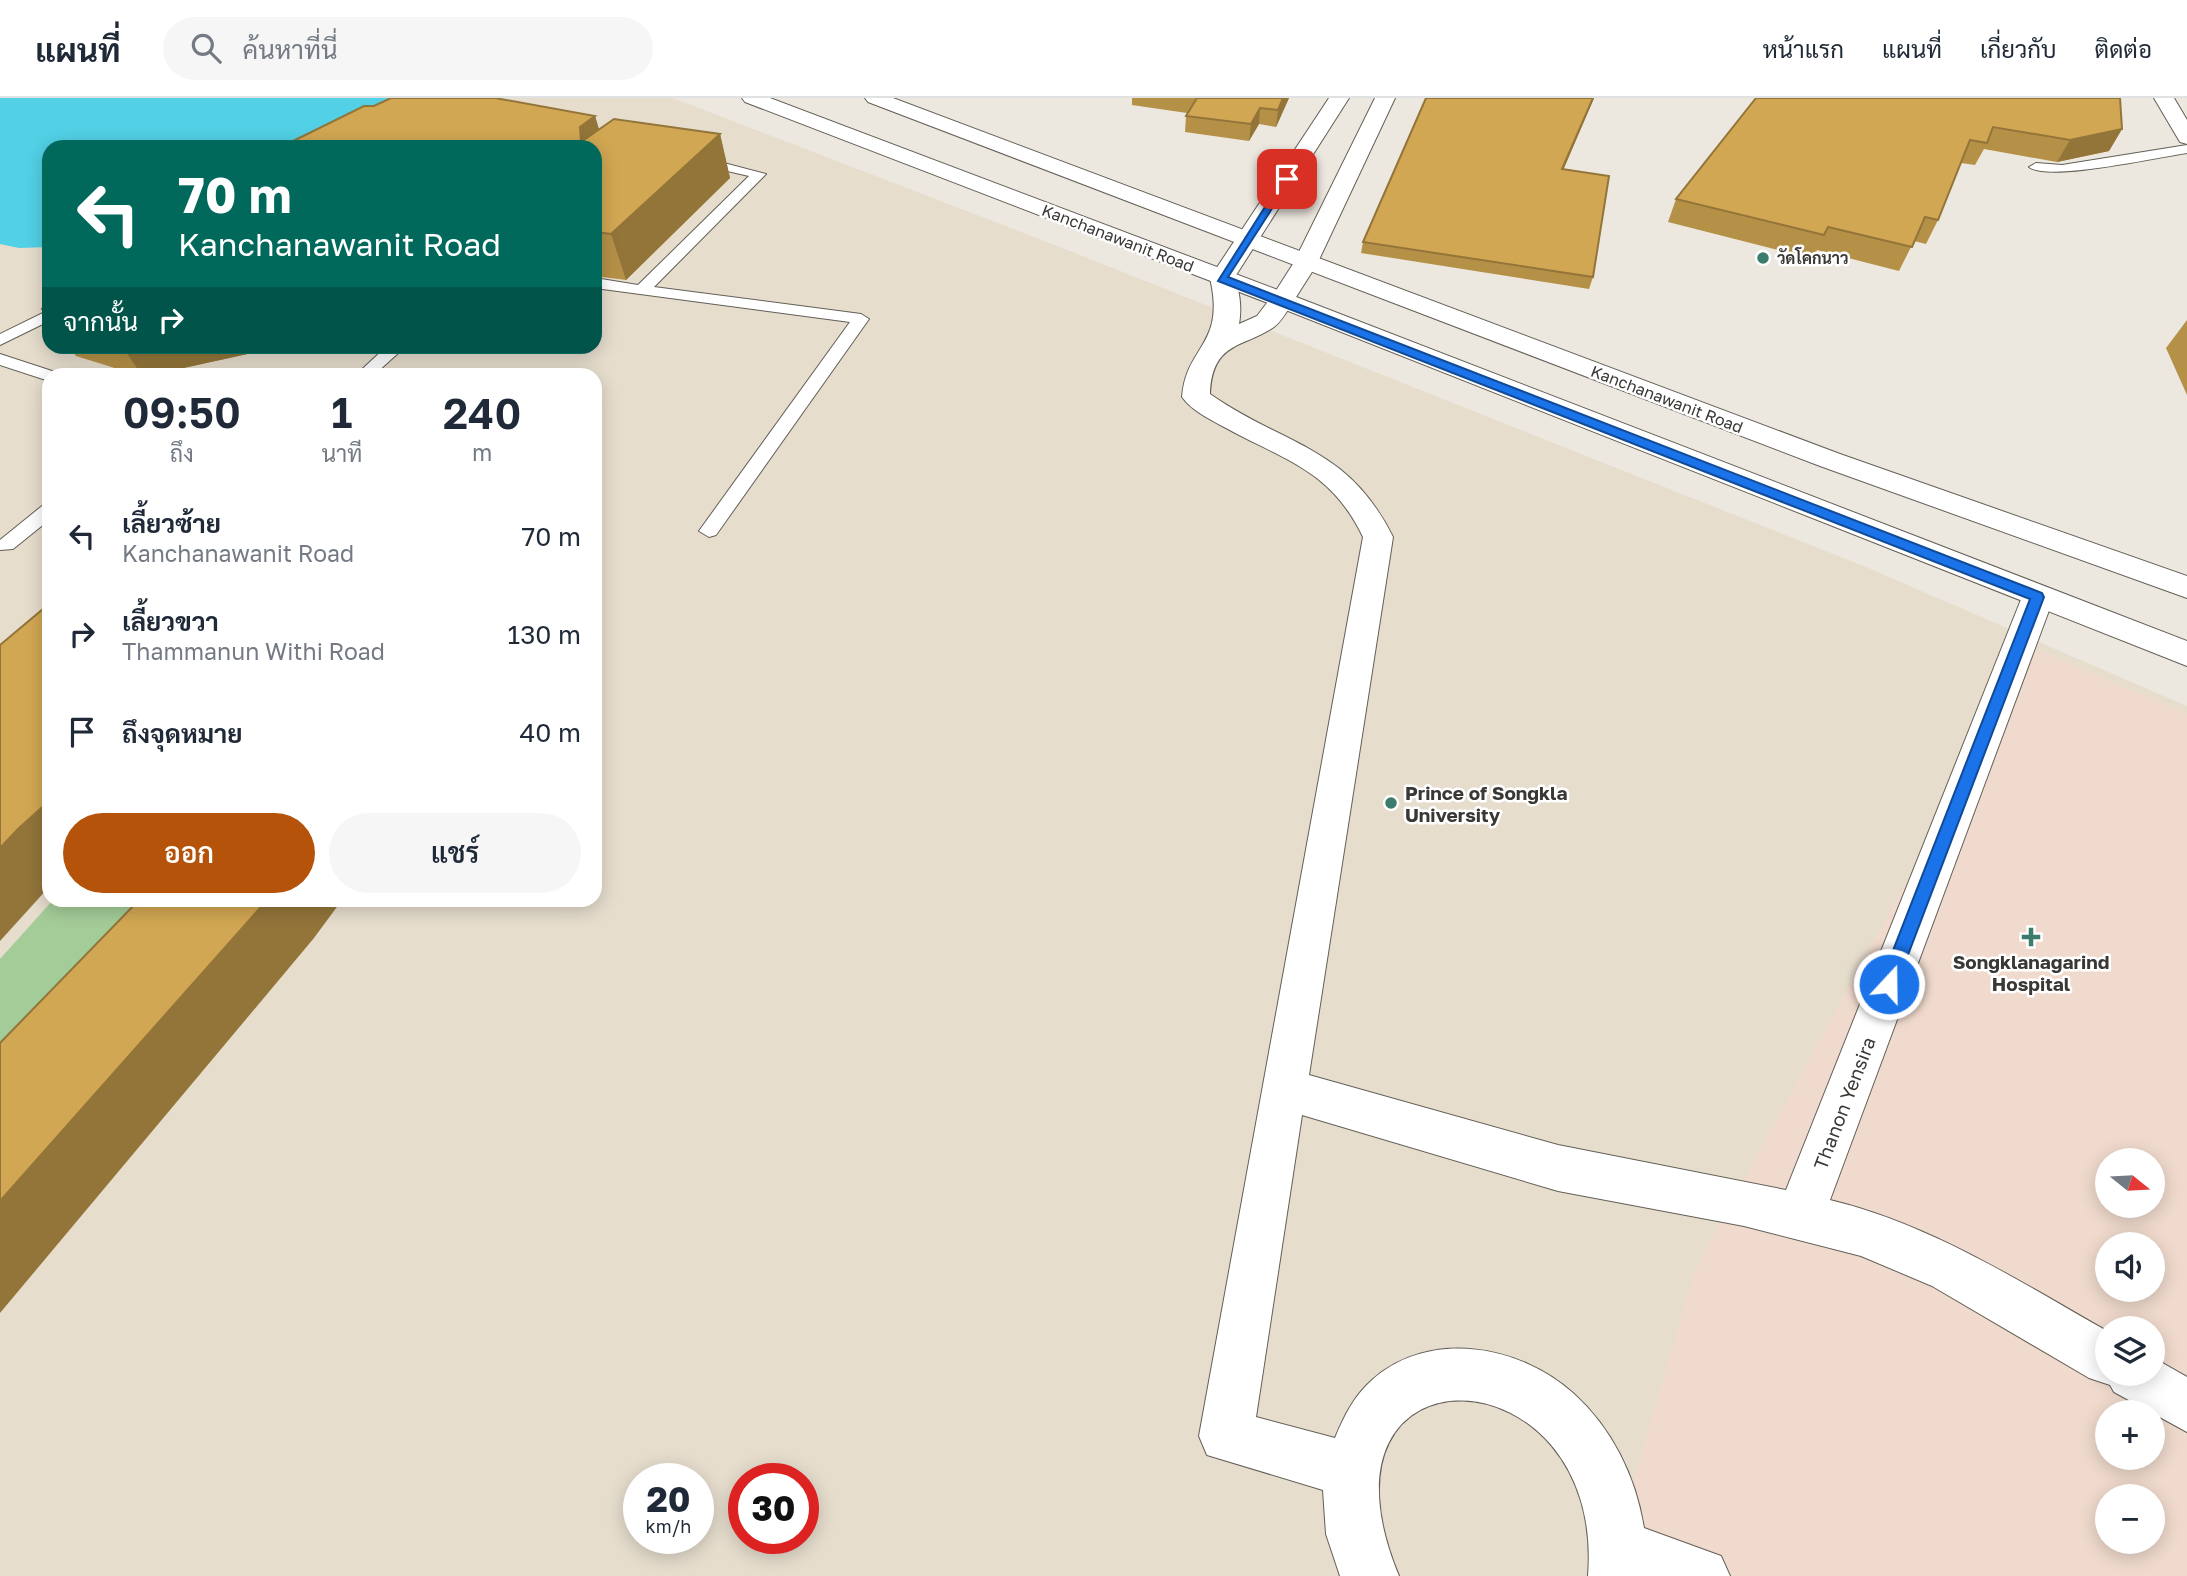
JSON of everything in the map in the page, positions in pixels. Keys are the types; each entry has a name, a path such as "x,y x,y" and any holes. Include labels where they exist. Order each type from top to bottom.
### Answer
{"street":[{"name":"Kanchanawanit Road","path":"752,98 1282,300 2187,654"},
{"name":"Kanchanawanit Road","path":"875,98 1305,264 1830,460 2187,587"},
{"path":"1339,98 1222,278 1228,305 1223,340 1199,378 1196,397 1332,474 1371,519 1378,537 1226,1436 1351,1470"},
{"path":"1223,340 1266,321 1282,300 1305,264 1385,98"},
{"path":"2164,98 2187,138"},
{"name":"Thanon Yensira","path":"1800,1216 2038,597"},
{"path":"1284,1089 1558,1168 1800,1216 1863,1232 1949,1269 2095,1353"},
{"path":"1370,1576 1351,1517 1351,1470 1364,1431 1386,1401 1417,1380 1453,1372 1491,1378 1531,1393 1565,1422 1592,1459 1613,1503 1618,1562 1701,1576"},
{"path":"2153,1386 2187,1406"}],"lane":[{"path":"2036,167 2062,169 2187,149"},
{"path":"642,290 759,174 685,157"},
{"path":"602,284 861,319 709,531"},
{"path":"0,340 42,319"},
{"path":"372,368 389,354"},
{"path":"0,359 42,374"},
{"path":"6,545 42,516"}],"shaded area":[{"name":"Prince of Songkla University","path":"0,98 673,98 1060,247 1866,567 2187,706 2187,1576 0,1576"},
{"name":"Songklanagarind Hospital","path":"2033,648 2187,714 2187,1576 1606,1576 1695,1270"}],"green space":[{"path":"47,907 207,907 0,1131 0,959"}],"water":[{"path":"0,98 405,98 336,140 42,140 42,247 19,248 0,244"}],"building":[{"path":"391,98 495,98 595,116 580,127 581,140 295,140 364,106 374,106"},
{"path":"1197,98 1283,98 1278,110 1260,108 1251,124 1186,116"},
{"path":"1426,98 1593,98 1562,169 1609,176 1593,277 1363,242"},
{"path":"1756,98 2120,98 2122,129 2070,140 1993,127 1987,143 1970,140 1938,220 1925,217 1912,247 1828,227 1824,235 1676,199"},
{"path":"614,119 720,134 611,234 602,233 602,140 584,140"},
{"path":"42,610 42,807 0,848 0,645"},
{"path":"132,907 261,907 0,1201 0,1043"}],"place":[{"name":"วัดโคกนาว","path":"1763,258"},
{"name":"Prince of Songkla University","path":"1391,803"},
{"name":"Songklanagarind Hospital","path":"2031,937"}],"route":[{"path":"1287,179 1222,278 2038,597 1889,984"}]}
